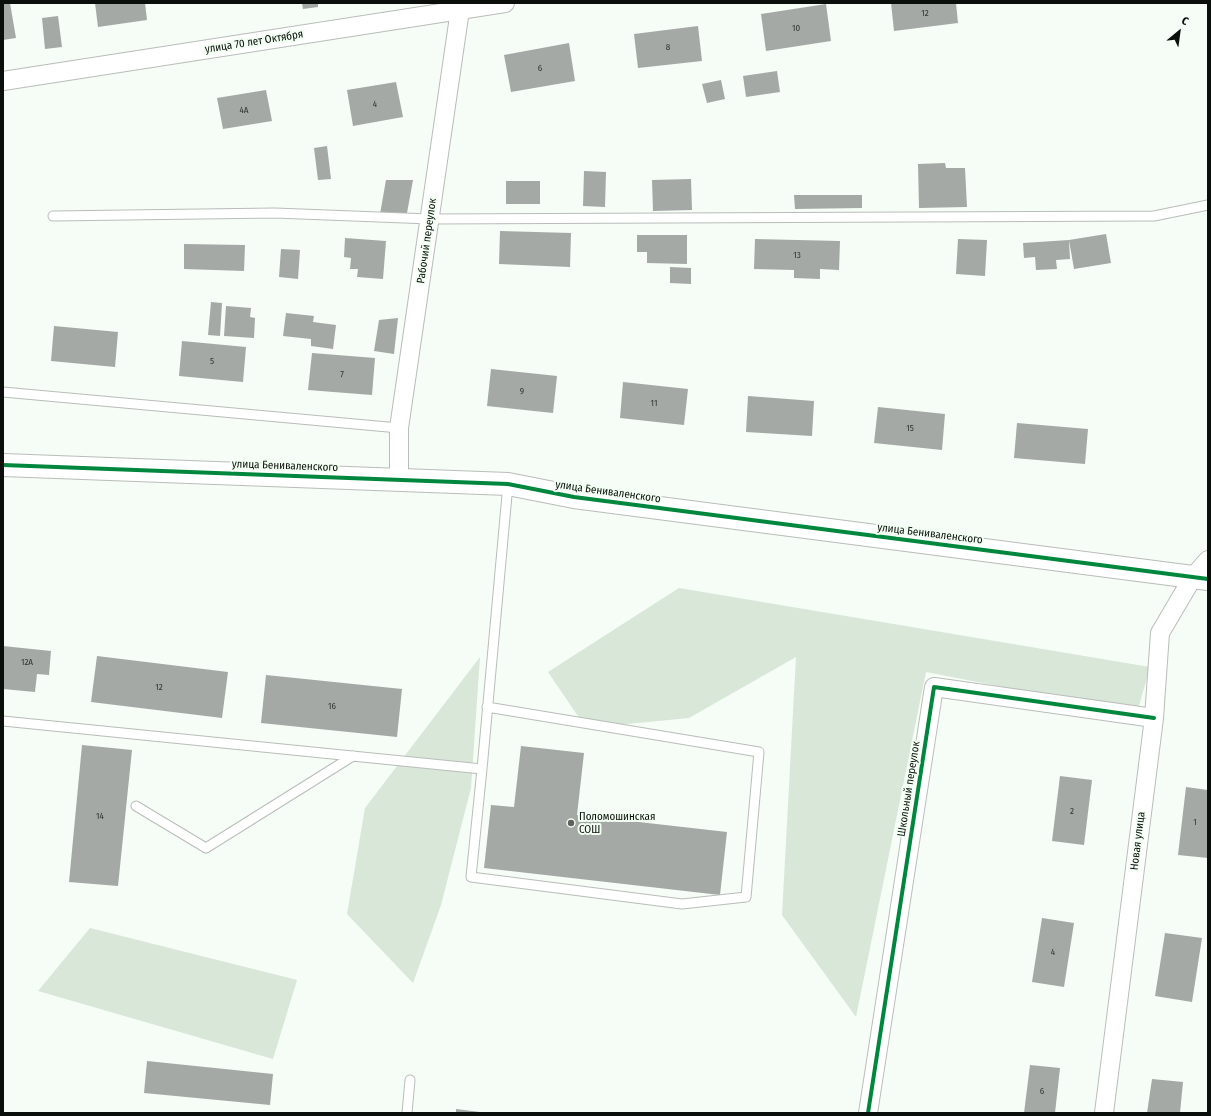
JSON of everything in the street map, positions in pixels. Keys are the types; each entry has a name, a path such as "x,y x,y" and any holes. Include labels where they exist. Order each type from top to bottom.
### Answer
{"street":[{"name":"улица 70 лет Октября","path":"3,81 461,7 505,3"},
{"name":"Рабочий переулок","path":"399,480 399,428 461,7"},
{"name":"улица Бениваленского","path":"3,464 508,484 574,497 1201,578"},
{"name":"Новая улица","path":"1104,1113 1154,718 1160,632 1201,578 1208,560"},
{"name":"Школьный переулок","path":"868,1113 934,687 1154,718"}],"lane":[{"path":"53,216 276,213 430,219 1154,216 1208,205"},
{"path":"3,392 399,428"},
{"path":"488,707 759,752 746,897 682,904 471,877 508,484"},
{"path":"3,721 482,769"},
{"path":"136,806 206,848 354,756"},
{"path":"407,1113 410,1080"}],"green space":[{"path":"679,588 1150,667 1137,713 926,672 856,1017 782,915 796,657 689,718 586,728 548,672"},
{"path":"480,657 471,788 441,905 413,983 347,914 365,808"},
{"path":"90,928 297,980 273,1059 38,991"}],"building":[{"path":"3,3 10,3 16,38 3,40"},
{"path":"95,3 145,3 147,20 98,27"},
{"path":"302,3 318,3 318,7 303,9"},
{"path":"891,3 956,3 958,23 894,31"},
{"path":"826,4 831,41 766,51 761,14"},
{"path":"58,16 62,47 45,49 42,18"},
{"path":"698,26 702,61 638,68 634,34"},
{"path":"569,43 575,81 511,92 504,55"},
{"path":"777,71 780,92 746,97 743,76"},
{"path":"721,80 725,99 707,103 702,84"},
{"path":"396,82 403,117 353,126 347,90"},
{"path":"266,90 272,121 223,129 217,98"},
{"path":"327,146 331,179 318,180 314,148"},
{"path":"945,163 946,168 965,168 967,207 919,208 918,164"},
{"path":"584,171 606,172 605,207 583,206"},
{"path":"691,179 692,210 653,211 652,180"},
{"path":"386,180 413,180 407,213 380,214"},
{"path":"506,181 540,181 540,204 506,204"},
{"path":"794,195 862,195 862,208 795,209"},
{"path":"500,231 571,233 570,267 499,264"},
{"path":"1106,234 1111,263 1074,269 1069,240"},
{"path":"637,235 687,235 687,264 647,263 647,252 637,252"},
{"path":"345,238 386,241 383,279 357,277 358,269 350,269 351,258 344,257"},
{"path":"755,239 840,241 839,270 820,269 820,279 794,278 794,270 754,269"},
{"path":"958,239 987,240 985,276 956,274"},
{"path":"1069,240 1070,259 1056,260 1057,269 1036,270 1035,257 1024,258 1023,243"},
{"path":"184,244 245,245 244,271 184,269"},
{"path":"281,249 300,250 298,279 279,277"},
{"path":"670,267 691,268 691,284 670,283"},
{"path":"211,302 222,303 220,336 208,335"},
{"path":"226,306 251,308 250,317 255,318 254,338 224,336"},
{"path":"286,313 314,316 313,322 336,325 333,349 311,346 311,339 283,336"},
{"path":"398,318 394,354 374,351 379,320"},
{"path":"54,326 118,332 115,367 51,361"},
{"path":"182,341 246,347 243,382 179,376"},
{"path":"312,353 375,358 372,395 308,390"},
{"path":"491,369 557,376 553,413 487,406"},
{"path":"623,382 688,389 684,425 620,418"},
{"path":"748,396 814,401 812,436 746,432"},
{"path":"878,407 945,414 942,450 874,443"},
{"path":"1017,423 1088,429 1085,464 1014,458"},
{"path":"3,646 51,651 49,675 37,674 35,692 3,689"},
{"path":"97,656 228,672 222,718 91,702"},
{"path":"266,675 402,689 397,737 261,723"},
{"path":"82,745 132,750 118,886 69,882"},
{"name":"Поломошинская СОШ","path":"521,746 584,753 577,815 727,832 720,895 484,868 491,805 514,807"},
{"path":"1060,776 1092,780 1084,845 1052,841"},
{"path":"1186,787 1208,790 1208,858 1178,855"},
{"path":"1042,918 1074,923 1064,987 1032,982"},
{"path":"1165,933 1202,938 1192,1002 1155,996"},
{"path":"147,1061 273,1074 270,1105 144,1093"},
{"path":"1030,1065 1060,1068 1055,1113 1024,1113"},
{"path":"1152,1079 1183,1082 1180,1113 1147,1113"},
{"path":"456,1109 480,1112 480,1113 456,1113"}],"cycle path":[{"path":"3,465 508,484 574,497 1208,579"},
{"path":"868,1113 934,687 1154,718"}],"place":[{"name":"Поломошинская СОШ","path":"571,823"}]}
